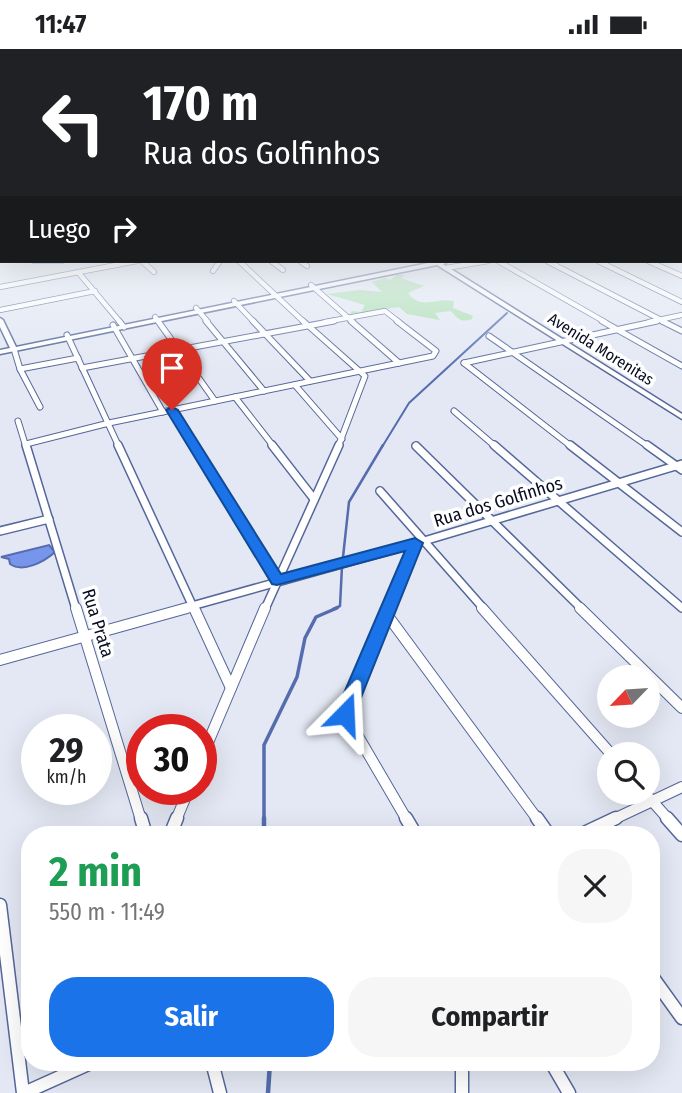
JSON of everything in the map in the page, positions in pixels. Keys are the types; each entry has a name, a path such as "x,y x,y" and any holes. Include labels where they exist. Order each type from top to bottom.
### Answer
{"street":[{"path":"0,286 68,274"},
{"path":"79,274 118,326 132,359 163,412"},
{"path":"217,721 277,580 342,439 365,376 253,274"},
{"path":"0,350 383,274"},
{"name":"Avenida Morenitas","path":"457,274 682,409"},
{"path":"520,274 682,366"},
{"path":"571,274 682,331"},
{"path":"624,274 682,302"},
{"path":"313,287 399,363"},
{"path":"0,310 94,291"},
{"path":"236,302 310,381"},
{"path":"198,310 264,391"},
{"path":"26,444 108,423 433,356 436,351 385,311 82,368"},
{"path":"682,316 464,363 682,532"},
{"path":"157,318 215,401"},
{"path":"0,320 20,369 40,407"},
{"path":"68,336 231,688"},
{"path":"489,336 680,467"},
{"name":"Avenida Morenitas","path":"565,340 682,417"},
{"path":"20,369 78,358"},
{"path":"295,385 342,439"},
{"path":"235,397 314,499"},
{"path":"172,410 277,580"},
{"path":"454,411 682,608"},
{"name":"Rua Prata","path":"18,421 143,826"},
{"path":"416,446 682,708"},
{"name":"Rua dos Golfinhos","path":"0,660 420,542 557,499 680,467"},
{"path":"380,491 420,542 600,742"},
{"path":"0,531 49,519"},
{"path":"411,826 345,714 385,613 420,542"},
{"path":"385,613 542,826"},
{"path":"660,793 682,787"},
{"path":"174,826 182,805"},
{"path":"596,826 632,805"},
{"path":"656,805 682,835"},
{"path":"0,905 23,1093 73,1071"},
{"path":"660,987 682,1018"},
{"path":"214,1071 220,1093"},
{"path":"462,1071 462,1093"},
{"path":"556,1071 569,1093"}],"green space":[{"path":"397,275 405,275 401,278 424,286 408,293 413,298 424,302 454,301 453,308 473,316 472,319 465,321 451,311 435,313 440,320 407,314 399,307 350,314 352,311 361,312 365,305 327,294 360,290 382,292 372,282 385,278 390,280"}],"water":[{"path":"49,545 55,552 39,563 27,567 15,566 10,564 9,559 1,557"}],"waterway":[{"path":"382,447 409,403 507,313"},
{"path":"343,557 349,502 383,445"},
{"path":"333,609 340,606 342,566"},
{"path":"264,826 264,745 297,677 305,638 316,617 337,608"},
{"path":"268,1093 269,1071"}],"route":[{"path":"172,410 277,580 415,543 345,714"}]}
